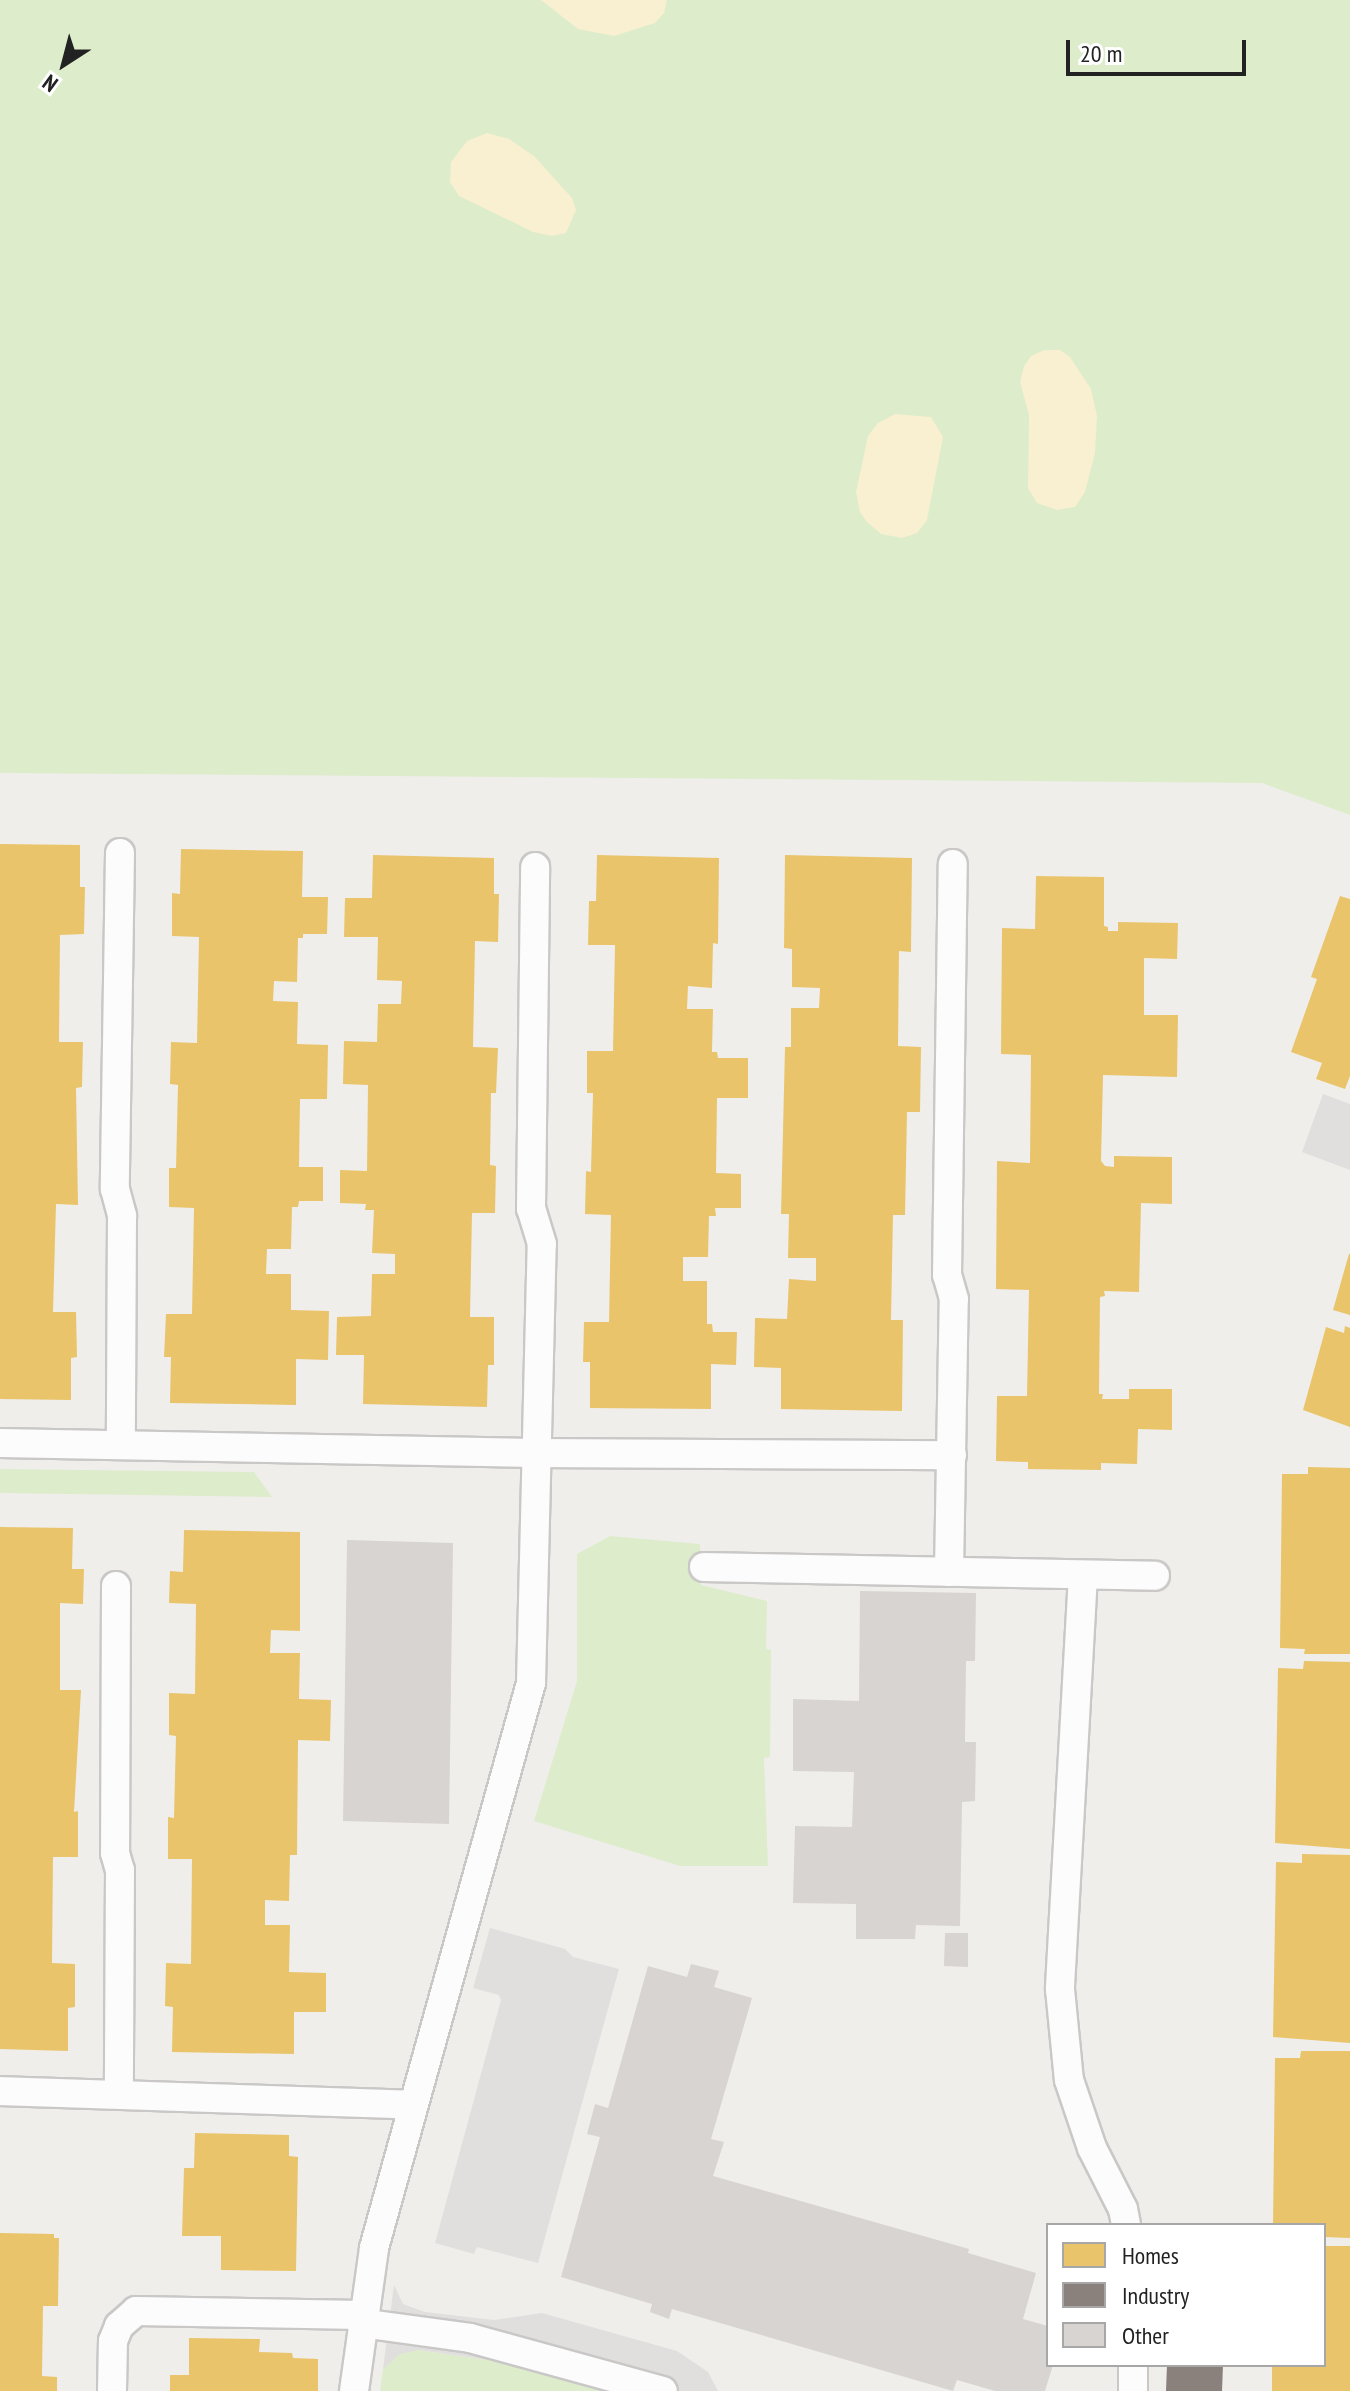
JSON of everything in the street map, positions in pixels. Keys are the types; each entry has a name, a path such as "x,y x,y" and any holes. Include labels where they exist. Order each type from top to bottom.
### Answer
{"lane":[{"path":"120,853 115,1189 122,1216 121,1444"},
{"path":"949,1572 954,1299 947,1275 953,864"},
{"path":"354,2391 372,2257 529,1691 533,1662 535,1453 542,1244 531,1209 535,867"},
{"path":"0,1443 535,1453 952,1455"},
{"path":"704,1567 1155,1576"},
{"path":"1083,1575 1060,1989 1069,2080 1092,2148 1123,2209 1126,2223"},
{"path":"116,1586 119,2093"},
{"path":"0,2091 412,2105"},
{"path":"112,2391 113,2341 119,2326 136,2311 362,2319 470,2338 663,2391"},
{"path":"1133,2367 1133,2391"}],"green space":[{"path":"0,0 1350,0 1350,815 1262,783 0,773"},
{"path":"0,1469 254,1472 272,1497 0,1493"},
{"path":"610,1536 700,1544 701,1585 767,1601 766,1649 771,1650 770,1757 764,1758 768,1866 680,1866 534,1821 577,1681 577,1554"},
{"path":"418,2350 503,2362 607,2391 380,2391 387,2362 403,2352"}],"sand":[{"path":"541,0 667,0 664,13 655,23 614,36 578,29"},
{"path":"487,133 509,139 534,156 572,198 576,210 566,233 552,236 533,232 459,196 450,182 451,162 467,141"},
{"path":"1044,350 1060,350 1070,357 1091,389 1097,416 1095,453 1085,492 1075,507 1057,510 1037,503 1028,488 1029,415 1020,382 1024,366 1031,356"},
{"path":"895,414 931,417 943,437 927,520 917,533 902,538 881,534 867,522 860,512 856,492 868,436 878,423"}],"shaded area":[{"path":"1323,1094 1350,1104 1350,1170 1302,1152"},
{"path":"490,1928 565,1949 573,1957 619,1969 538,2263 477,2247 474,2254 435,2243 501,2000 499,1995 473,1988"},
{"path":"394,2285 403,2304 425,2312 494,2320 542,2313 677,2351 708,2372 718,2391 607,2391 503,2362 418,2350 400,2354 383,2369"}],"building: Homes":[{"path":"0,844 80,845 80,887 85,887 84,934 60,935 59,1042 83,1042 82,1087 76,1088 78,1205 56,1204 53,1312 76,1312 77,1357 71,1358 71,1400 0,1399"},
{"path":"181,849 303,851 302,897 328,897 327,934 303,934 303,938 298,938 297,982 274,981 273,1001 298,1002 297,1044 328,1045 327,1099 300,1099 299,1167 323,1167 323,1201 299,1201 298,1207 292,1207 291,1249 267,1249 266,1274 291,1274 291,1310 329,1311 328,1360 296,1359 296,1405 170,1403 171,1357 164,1357 166,1314 192,1314 194,1208 169,1207 169,1168 176,1168 178,1085 170,1084 171,1042 197,1043 199,937 172,936 172,893 180,894"},
{"path":"373,855 494,858 494,894 499,894 498,942 475,941 473,1047 498,1048 496,1093 491,1093 490,1165 496,1166 495,1213 472,1213 470,1317 494,1317 494,1365 488,1365 487,1407 363,1404 364,1355 336,1355 337,1317 371,1316 372,1274 395,1274 395,1254 372,1253 374,1210 365,1210 366,1204 340,1203 340,1170 367,1171 368,1085 343,1084 344,1041 377,1042 378,1004 401,1004 402,981 377,980 378,937 344,937 345,898 372,898"},
{"path":"597,855 719,858 718,944 713,943 712,988 688,986 687,1009 713,1009 712,1052 717,1052 718,1058 748,1058 748,1098 717,1098 716,1173 741,1174 741,1208 715,1208 716,1216 709,1216 708,1257 683,1257 683,1281 707,1281 707,1324 712,1324 713,1332 737,1332 736,1365 711,1364 711,1409 590,1408 590,1362 583,1362 584,1322 609,1322 611,1215 585,1214 586,1171 591,1172 593,1093 587,1093 587,1051 613,1051 615,945 588,945 589,901 596,901"},
{"path":"785,855 912,858 911,952 899,951 898,1046 921,1047 920,1112 907,1112 905,1215 893,1215 891,1320 903,1320 902,1411 781,1409 781,1368 754,1367 755,1318 787,1319 789,1279 816,1281 816,1258 788,1258 789,1214 781,1214 785,1047 791,1047 791,1008 819,1008 820,988 792,987 792,949 784,948"},
{"path":"1036,876 1104,877 1104,926 1108,927 1108,931 1118,931 1118,922 1178,923 1177,959 1144,958 1144,1015 1178,1015 1177,1077 1103,1075 1101,1161 1105,1166 1114,1167 1114,1156 1172,1157 1172,1204 1141,1203 1139,1292 1104,1291 1105,1296 1100,1297 1099,1394 1103,1394 1102,1399 1129,1399 1129,1389 1172,1389 1172,1430 1138,1429 1137,1464 1101,1463 1101,1470 1028,1469 1028,1462 996,1461 997,1396 1027,1396 1029,1290 996,1289 997,1161 1030,1163 1031,1055 1001,1054 1002,928 1035,929"},
{"path":"1340,896 1350,899 1350,1076 1345,1089 1316,1079 1322,1063 1291,1052 1317,979 1311,977"},
{"path":"1350,1254 1350,1315 1333,1310"},
{"path":"1345,1326 1350,1328 1350,1427 1303,1410 1326,1327 1344,1333"},
{"path":"1308,1467 1350,1468 1350,1654 1304,1654 1305,1649 1280,1648 1282,1474 1308,1474"},
{"path":"0,1527 73,1528 72,1569 84,1569 83,1604 60,1603 60,1690 81,1690 74,1812 78,1811 78,1857 53,1857 52,1963 75,1964 75,2007 68,2008 68,2051 0,2049"},
{"path":"184,1530 300,1532 300,1631 271,1630 270,1653 300,1653 299,1699 331,1700 330,1741 298,1740 297,1855 290,1855 289,1901 265,1900 265,1925 290,1925 289,1972 326,1973 326,2012 294,2012 294,2054 172,2052 173,2007 165,2006 166,1963 191,1964 192,1859 168,1859 168,1817 174,1818 176,1736 169,1735 169,1693 195,1694 196,1604 169,1603 170,1571 183,1572"},
{"path":"1304,1661 1350,1662 1350,1849 1275,1843 1278,1668 1303,1669"},
{"path":"1302,1854 1350,1855 1350,2043 1273,2037 1276,1862 1302,1863"},
{"path":"1301,2051 1350,2051 1350,2238 1326,2237 1326,2223 1273,2223 1275,2058 1300,2058"},
{"path":"195,2133 289,2135 289,2156 298,2157 296,2271 221,2270 221,2236 182,2236 184,2168 194,2168"},
{"path":"0,2233 54,2234 54,2238 59,2238 58,2306 43,2306 42,2376 57,2377 57,2391 0,2391"},
{"path":"1326,2246 1350,2246 1350,2391 1272,2391 1272,2367 1326,2367"},
{"path":"189,2338 260,2339 259,2352 292,2353 293,2358 318,2359 318,2391 170,2391 170,2375 189,2375"}],"building: Industry":[{"path":"1167,2367 1223,2367 1222,2391 1166,2391"}],"building: Other":[{"path":"347,1540 453,1543 449,1824 343,1821"},
{"path":"860,1591 976,1593 975,1661 966,1661 965,1742 976,1742 975,1801 962,1802 960,1926 916,1925 915,1939 856,1939 856,1904 793,1903 795,1826 852,1827 854,1772 793,1771 793,1699 859,1701"},
{"path":"945,1933 968,1933 968,1967 944,1966"},
{"path":"691,1964 719,1971 714,1987 752,1998 711,2139 724,2142 713,2176 969,2249 968,2253 1036,2273 1023,2319 1046,2325 1046,2367 1052,2367 1045,2391 995,2391 957,2380 953,2391 672,2309 669,2319 650,2312 652,2304 561,2277 600,2137 587,2134 595,2104 608,2108 648,1966 687,1977"}]}
